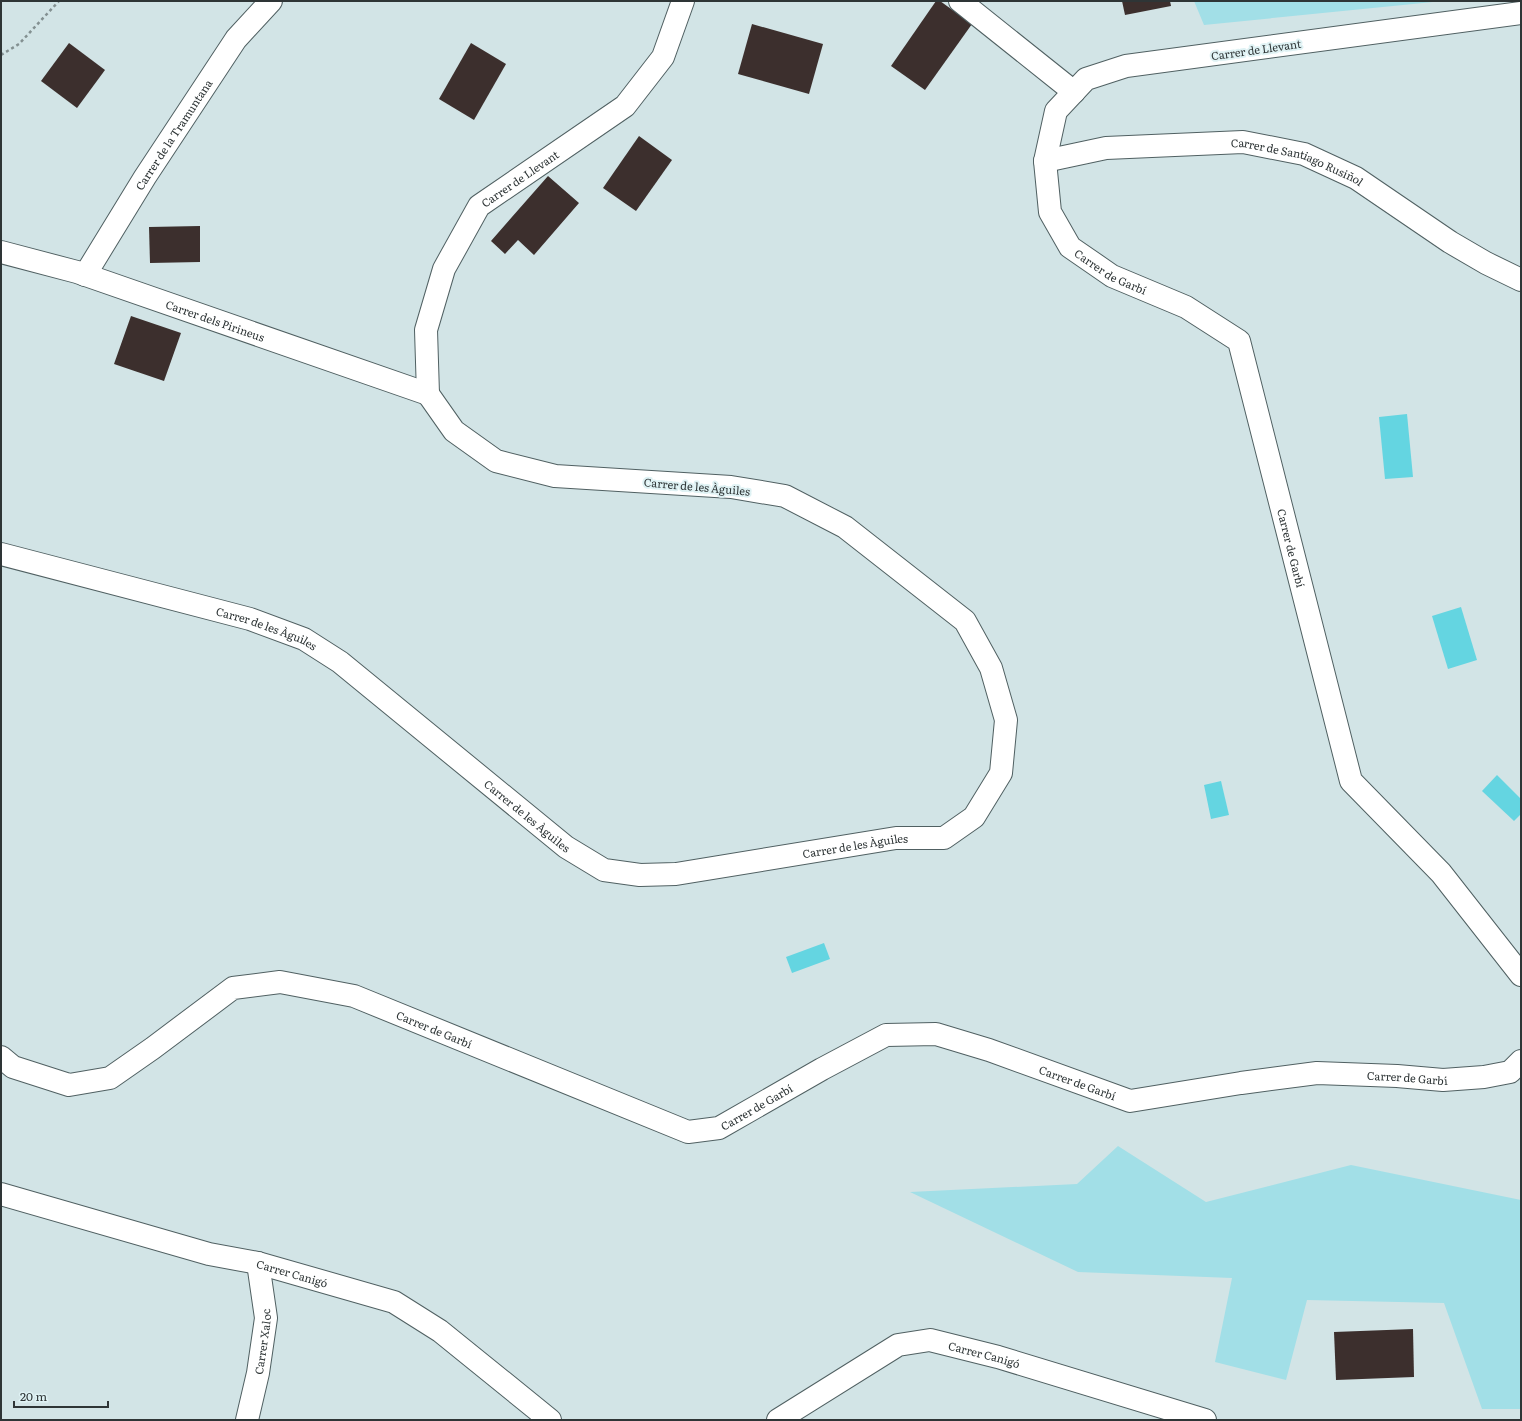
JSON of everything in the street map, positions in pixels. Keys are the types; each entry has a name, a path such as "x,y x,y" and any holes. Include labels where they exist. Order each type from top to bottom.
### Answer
{"street":[{"name":"Carrer de la Tramuntana","path":"85,275 145,177 236,39 271,1"},
{"name":"Carrer de Llevant","path":"428,394 426,330 444,269 479,206 625,106 663,57 683,1"},
{"path":"960,1 1074,92"},
{"name":"Carrer de Llevant","path":"1045,161 1056,111 1086,79 1126,66 1521,13"},
{"name":"Carrer de Santiago Rusiñol","path":"1045,161 1106,148 1243,142 1304,154 1356,178 1450,242 1486,263 1521,280"},
{"name":"Carrer de Garbí","path":"1045,161 1050,212 1070,247 1112,276 1186,307 1239,341 1351,781 1441,873 1521,975"},
{"name":"Carrer dels Pirineus","path":"1,252 85,275 428,394"},
{"name":"Carrer de les Àguiles","path":"1,554 250,619 304,639 340,662 566,847 604,870 640,875 676,874 896,838 944,838 974,817 1001,773 1006,720 991,668 965,621 845,527 785,496 730,487 555,476 496,461 454,431 428,394"},
{"name":"Carrer de Garbí","path":"1,1057 13,1067 69,1085 110,1078 233,988 280,982 354,996 688,1132 719,1128 822,1069 886,1035 936,1034 990,1050 1130,1102 1226,1085 1317,1073 1397,1076 1443,1080 1484,1077 1510,1072 1521,1061"},
{"name":"Carrer Canigó","path":"1,1194 209,1254 258,1263 394,1302 440,1332 550,1420"},
{"name":"Carrer Xaloc","path":"247,1420 258,1373 266,1318 258,1263"},
{"name":"Carrer Canigó","path":"778,1420 898,1345 930,1340 998,1357 1205,1420"}],"path":[{"path":"1,55 19,44 59,1"}],"shaded area":[{"path":"1194,1 1443,1 1204,25"},
{"path":"1407,414 1413,477 1385,479 1379,417"},
{"path":"1461,607 1477,660 1448,669 1432,616"},
{"path":"1497,775 1521,799 1521,814 1514,821 1482,791"},
{"path":"1221,781 1229,815 1211,819 1204,785"},
{"path":"824,943 830,959 792,973 786,957"},
{"path":"1118,1146 1206,1202 1351,1165 1521,1200 1521,1409 1482,1409 1444,1303 1307,1300 1286,1380 1215,1362 1232,1278 1078,1272 910,1192 1077,1184"}],"building":[{"path":"936,1 940,1 972,24 925,90 891,66"},
{"path":"1122,1 1170,1 1171,6 1125,15"},
{"path":"752,24 823,44 809,94 738,74"},
{"path":"69,43 105,70 77,108 41,81"},
{"path":"471,43 506,64 474,120 439,99"},
{"path":"639,136 672,160 636,211 603,188"},
{"path":"548,176 579,203 534,255 518,240 505,254 491,241"},
{"path":"200,226 200,262 150,263 149,227"},
{"path":"131,316 181,333 164,381 114,364"},
{"path":"1413,1329 1414,1377 1336,1380 1334,1332"}]}
